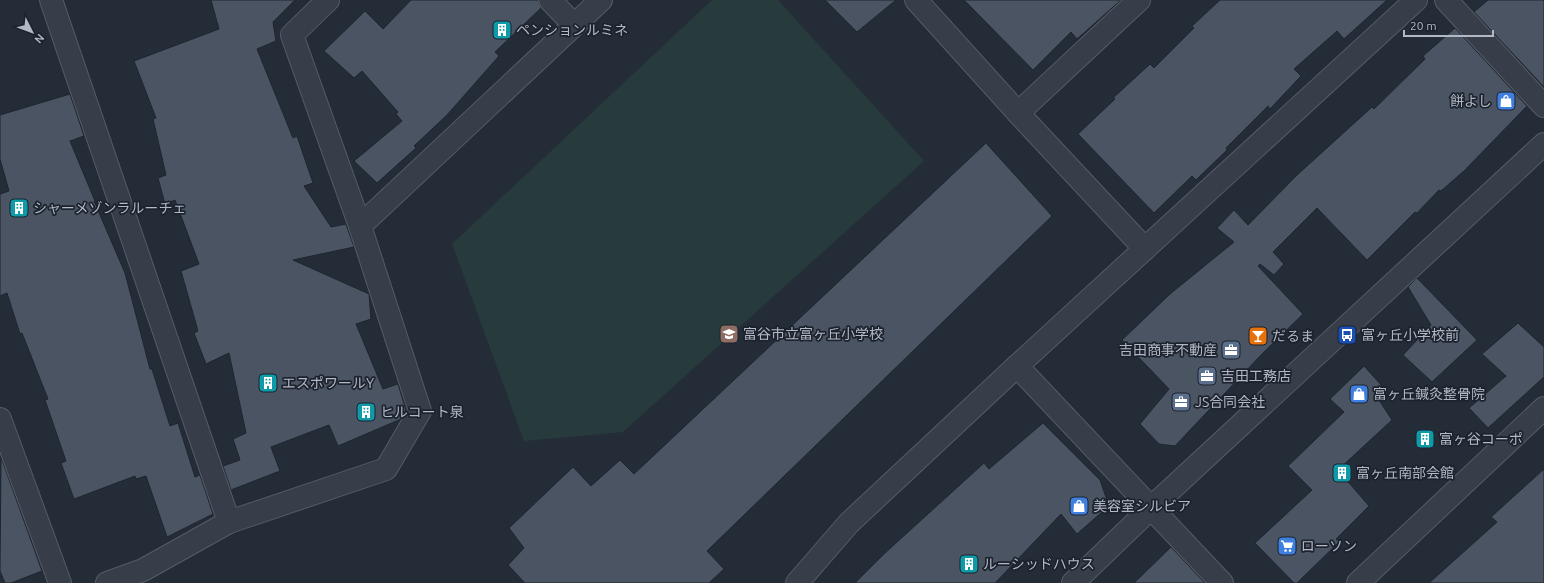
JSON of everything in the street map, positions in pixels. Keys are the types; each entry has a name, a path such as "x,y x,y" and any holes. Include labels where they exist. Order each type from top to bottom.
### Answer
{"street":[{"path":"51,0 229,522"},
{"path":"106,583 143,570 229,522 386,469 420,411 360,226 292,35 328,0"},
{"path":"550,0 574,25"},
{"path":"360,226 601,0"},
{"path":"916,0 1018,113 1145,249"},
{"path":"1018,113 1139,0"},
{"path":"797,583 849,523 1016,366 1416,0"},
{"path":"1446,0 1544,106"},
{"path":"1073,583 1152,507 1544,144"},
{"path":"1016,366 1152,507 1222,583"},
{"path":"1358,583 1544,408"},
{"path":"0,421 60,583"}],"shaded area":[{"path":"712,0 778,0 924,161 623,432 524,441 452,244"}],"building":[{"path":"211,0 295,0 273,22 276,41 257,49 293,138 297,136 313,183 304,186 331,227 346,224 354,247 293,260 369,294 371,319 356,324 383,389 398,384 406,410 401,419 338,446 329,425 271,447 280,471 231,490 223,466 240,460 233,439 246,433 229,353 206,364 194,333 198,331 181,271 199,264 175,200 165,204 158,178 166,175 153,119 156,118 134,61 219,29"},
{"path":"411,0 538,0 541,8 495,52 499,56 447,115 414,146 416,148 377,183 354,161 402,121 396,114 398,112 362,71 354,78 324,51 365,11 383,29"},
{"path":"825,0 896,0 857,32"},
{"path":"964,0 1121,0 1077,39 1071,32 1033,70"},
{"path":"1220,0 1387,0 1344,39 1337,31 1294,69 1301,76 1270,109 1268,106 1226,148 1227,150 1196,180 1192,176 1154,213 1078,134 1115,99 1113,98 1150,64 1154,68 1194,28 1192,26"},
{"path":"1488,0 1544,0 1544,87 1474,12"},
{"path":"1455,28 1527,106 1465,170 1441,191 1439,190 1417,213 1415,212 1367,260 1317,208 1273,252 1284,264 1274,275 1260,264 1258,266 1303,314 1261,355 1175,446 1159,444 1140,424 1169,389 1122,340 1170,294 1234,242 1217,228 1234,210 1248,225 1296,176 1372,107 1374,109 1425,59 1423,56"},
{"path":"70,94 84,136 70,141 125,273 150,369 152,369 170,426 178,423 195,477 200,475 213,514 167,537 146,476 136,479 135,476 74,499 61,463 66,461 45,400 48,399 22,333 20,334 7,293 0,296 0,194 9,191 0,159 0,115"},
{"path":"986,143 1052,216 707,551 724,569 709,583 525,583 508,565 524,548 509,528 573,467 591,486 620,460 634,474"},
{"path":"1417,278 1477,340 1432,382 1403,355 1431,325 1408,287"},
{"path":"1518,323 1544,347 1544,377 1488,428 1469,408 1506,376 1482,354"},
{"path":"1364,366 1383,387 1375,394 1392,420 1338,470 1369,506 1336,539 1339,542 1297,583 1294,583 1255,543 1312,490 1288,466 1344,412 1330,399"},
{"path":"1043,423 1100,480 1109,506 1077,534 1061,514 995,583 855,583 885,553 984,463 989,469"},
{"path":"1,457 42,571 11,583 5,583 0,571"},
{"path":"1544,469 1544,583 1429,583 1497,522 1491,517"},
{"path":"1171,547 1205,583 1134,583"}],"place":[{"name":"ペンションルミネ","path":"502,30"},
{"name":"餅よし","path":"1506,101"},
{"name":"シャーメゾンラルーチェ","path":"19,208"},
{"name":"富谷市立富ヶ丘小学校","path":"729,334"},
{"name":"富ヶ丘小学校前","path":"1347,335"},
{"name":"だるま","path":"1258,336"},
{"name":"吉田商事不動産","path":"1231,350"},
{"name":"吉田工務店","path":"1207,376"},
{"name":"エスポワールY","path":"268,383"},
{"name":"富ヶ丘鍼灸整骨院","path":"1359,394"},
{"name":"JS合同会社","path":"1181,402"},
{"name":"ヒルコート泉","path":"366,412"},
{"name":"富ヶ谷コーポ","path":"1425,439"},
{"name":"富ヶ丘南部会館","path":"1342,473"},
{"name":"美容室シルビア","path":"1079,506"},
{"name":"ローソン","path":"1287,546"},
{"name":"ルーシッドハウス","path":"969,564"}]}
